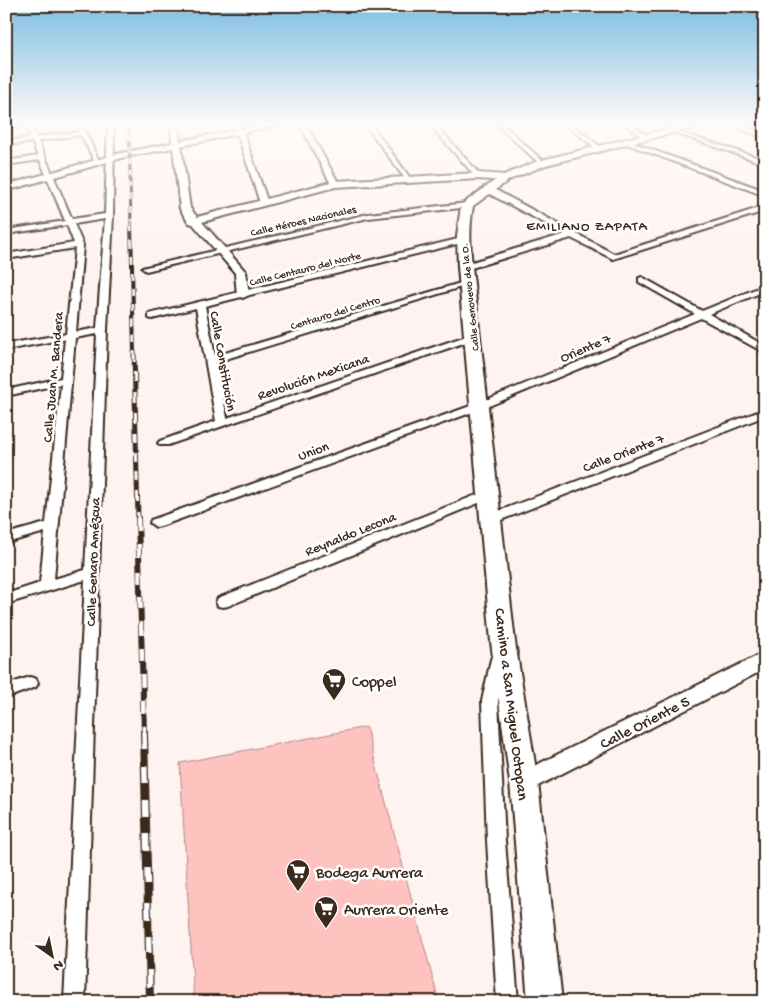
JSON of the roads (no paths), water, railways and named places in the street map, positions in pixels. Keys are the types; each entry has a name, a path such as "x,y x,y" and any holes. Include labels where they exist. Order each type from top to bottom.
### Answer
{"main road":[{"path":"467,205 506,178 525,170"},
{"name":"Calle Genovevo de la O.","path":"467,205 462,240 480,406"},
{"name":"Camino a San Miguel Octopan","path":"480,406 503,642 524,782 545,1002"}],"street":[{"path":"6,257 79,245 46,170"},
{"path":"6,188 70,170"},
{"name":"Calle Genaro Amézcua","path":"74,1002 91,573 111,170"},
{"path":"179,170 184,209 240,272 243,295"},
{"path":"253,170 264,203"},
{"path":"327,170 335,184"},
{"path":"401,170 408,179"},
{"path":"473,170 478,176"},
{"path":"701,170 765,194"},
{"path":"194,221 335,184 478,176 506,178"},
{"path":"488,189 613,257 765,208"},
{"name":"Calle Héroes Nacionales","path":"146,268 368,216 467,205"},
{"path":"6,232 109,216"},
{"path":"465,267 572,235"},
{"name":"Calle Centauro del Norte","path":"152,316 462,240"},
{"name":"Calle Juan M. Bandera","path":"47,585 79,245"},
{"path":"642,280 765,350"},
{"name":"Centauro del Centro","path":"210,361 467,284"},
{"name":"Oriente 7","path":"480,406 765,288"},
{"name":"Calle Constitución","path":"200,304 222,423"},
{"path":"6,347 102,330"},
{"name":"Revolución Mexicana","path":"164,443 472,337"},
{"path":"6,393 66,380"},
{"name":"Union","path":"156,523 480,406"},
{"name":"Calle Oriente 7","path":"490,507 765,412"},
{"name":"Reynaldo Lecona","path":"224,602 490,507"},
{"path":"6,539 52,526"},
{"path":"6,599 91,573"},
{"path":"503,642 490,701 496,841 508,1002"},
{"name":"Calle Oriente 5","path":"524,782 765,660"},
{"path":"6,692 30,683"}],"railway":[{"path":"130,170 131,224"},
{"path":"131,223 134,353"},
{"path":"134,352 138,519"},
{"path":"138,518 144,733"},
{"path":"144,732 150,1002"}],"place":[{"name":"Coppel","path":"334,701"},
{"name":"Bodega Aurrera","path":"298,892"},
{"name":"Aurrera Oriente","path":"326,929"}],"district":[{"name":"EMILIANO ZAPATA","path":"587,225"}]}
